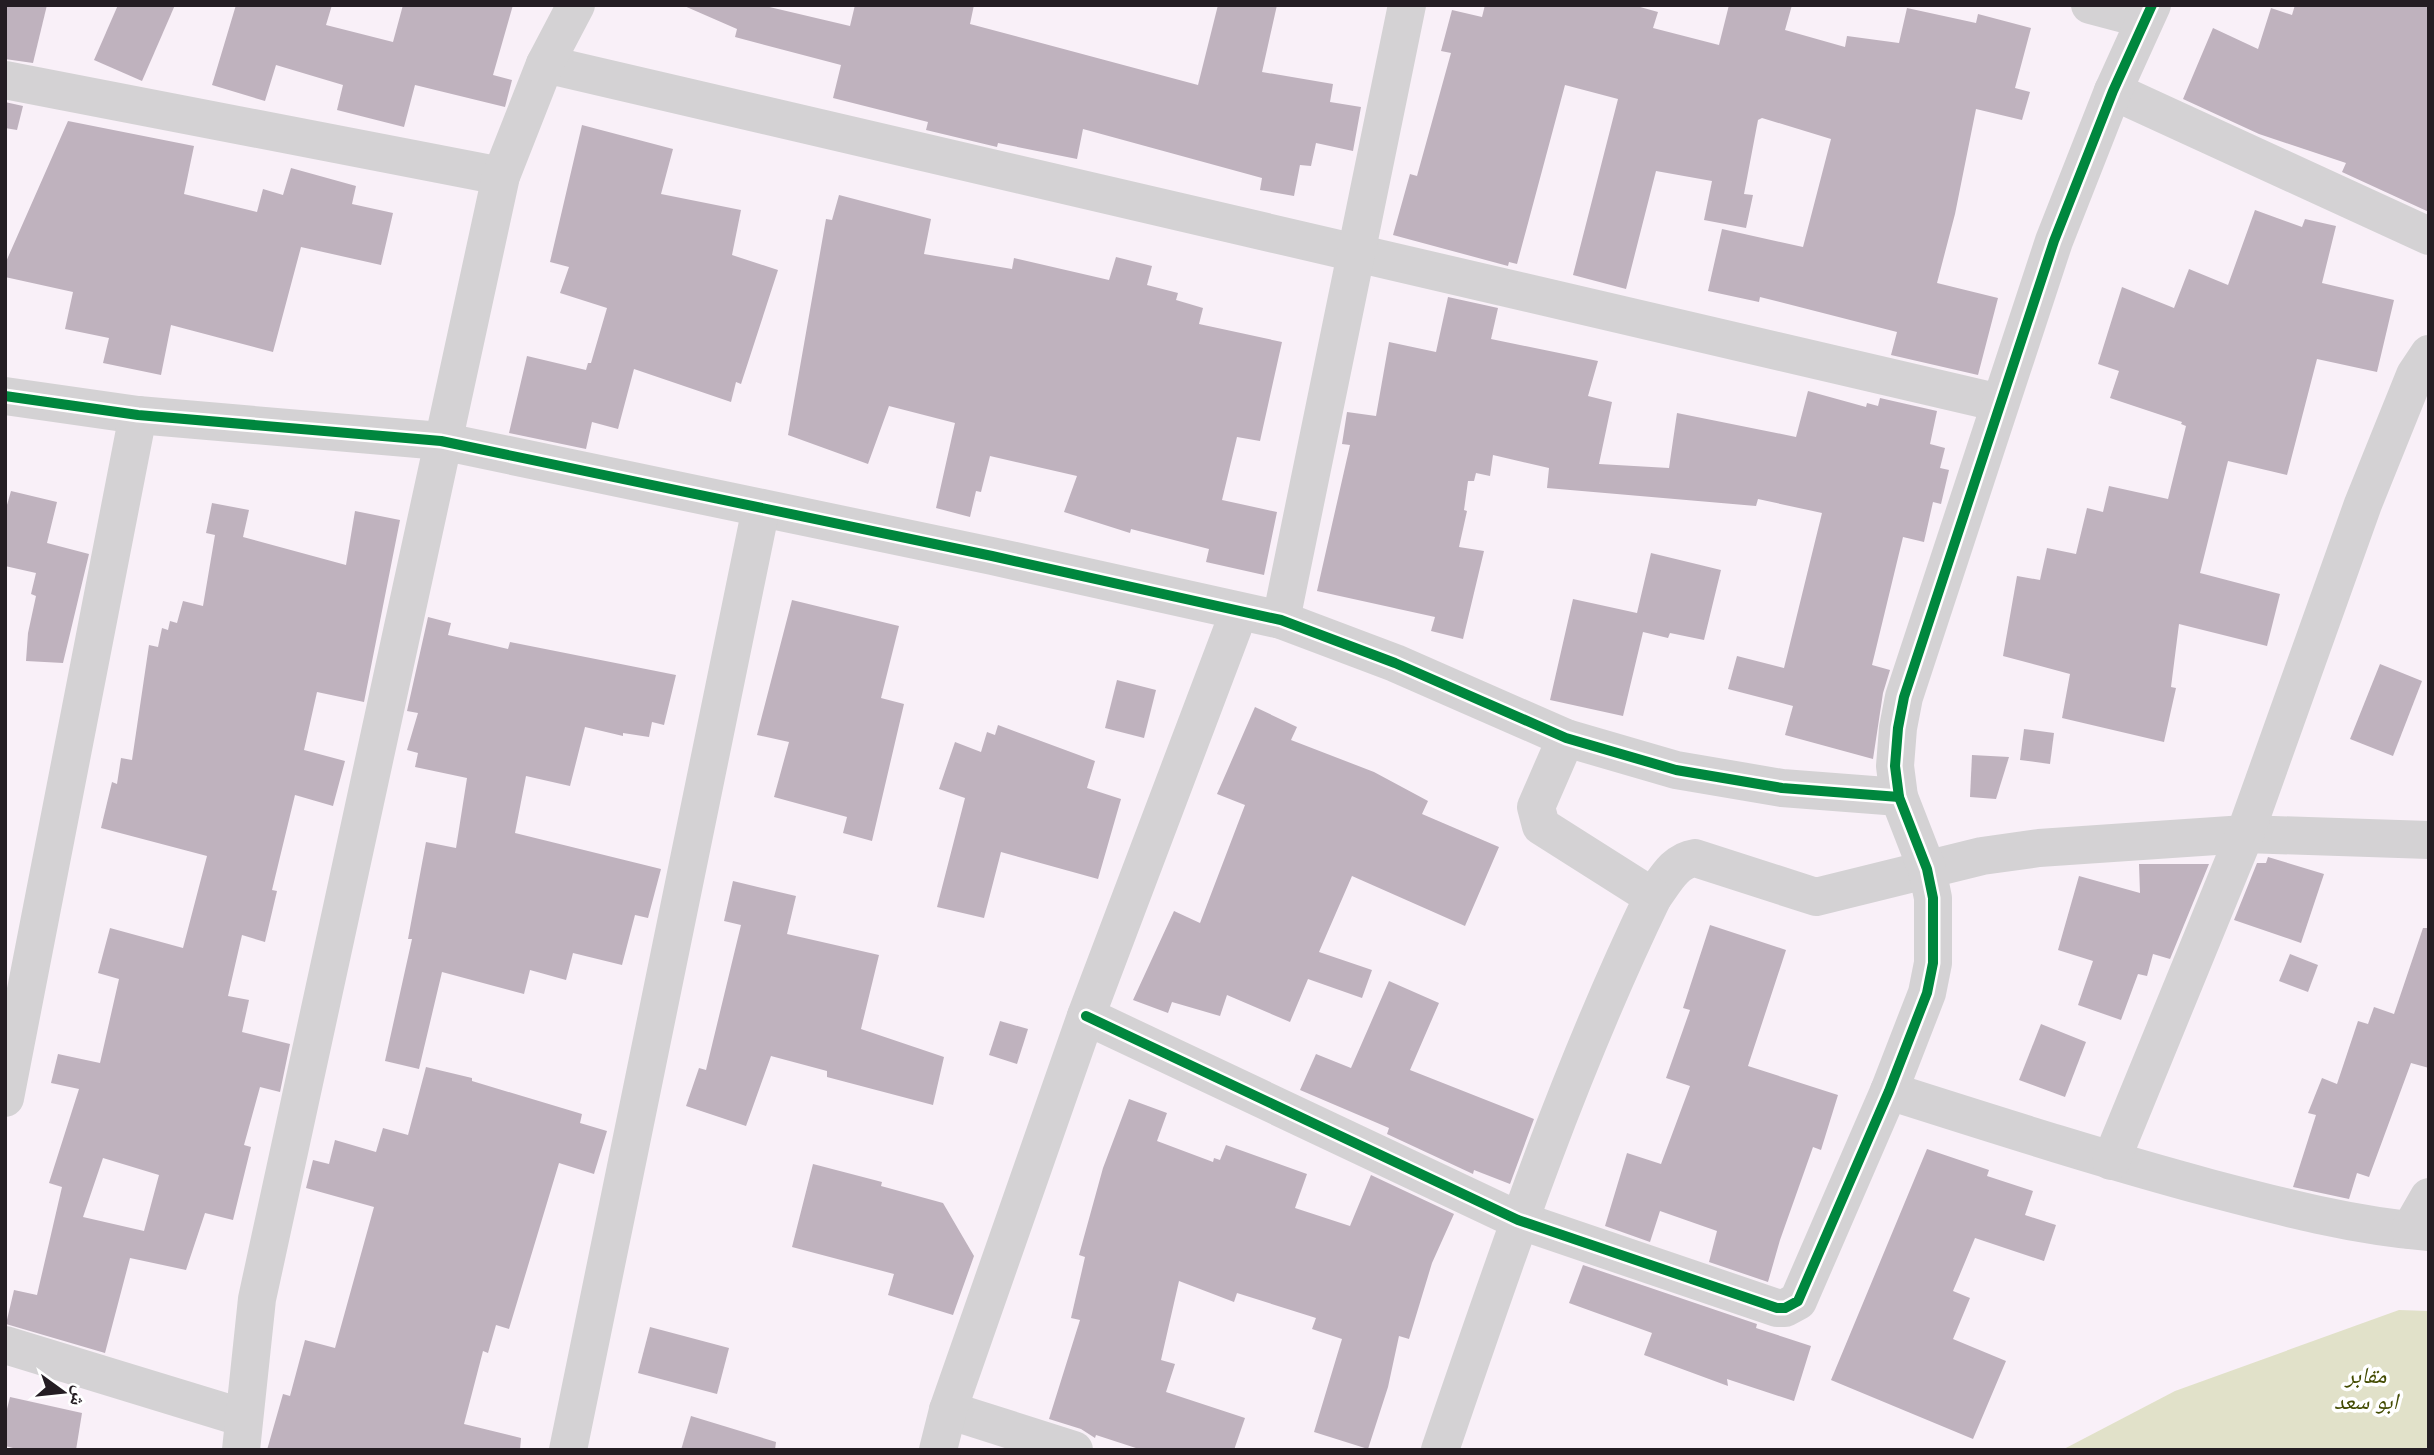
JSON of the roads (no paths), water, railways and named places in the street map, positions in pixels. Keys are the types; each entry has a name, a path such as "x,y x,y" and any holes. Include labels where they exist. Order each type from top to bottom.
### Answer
{"street":[{"path":"5,1345 242,1434 257,1299 441,441 501,176 545,64 576,5"},
{"path":"1281,620 1407,5"},
{"path":"1086,1016 1518,1220 1777,1308 1792,1306 1805,1289 1889,1091 1927,993 1933,963 1933,898 1927,869 1899,797 1895,766 1898,728 1904,697 2054,241 2147,12 2090,5"},
{"path":"545,64 2000,403"},
{"path":"5,80 501,176"},
{"path":"2113,91 2429,236"},
{"path":"2111,1161 2245,834 2363,504 2415,375 2429,354"},
{"path":"5,396 138,415 441,441 761,508 1281,620 1384,658 1566,738 1676,770 1736,781 1899,797"},
{"path":"5,1098 138,415"},
{"path":"568,1450 761,508"},
{"path":"938,1450 948,1410 1086,1016 1239,612"},
{"path":"1566,738 1536,807 1541,825 1653,897"},
{"path":"1440,1450 1518,1220 1578,1069 1653,897 1674,868 1685,859 1695,858 1816,897 1863,888 1927,869 2039,848 2245,834 2429,840"},
{"path":"1889,1091 2111,1161 2332,1219 2419,1231 2429,1197"},
{"path":"948,1410 1074,1450"}],"park label":[{"name":"مقابر ابو سعد","path":"2366,1387"}]}
